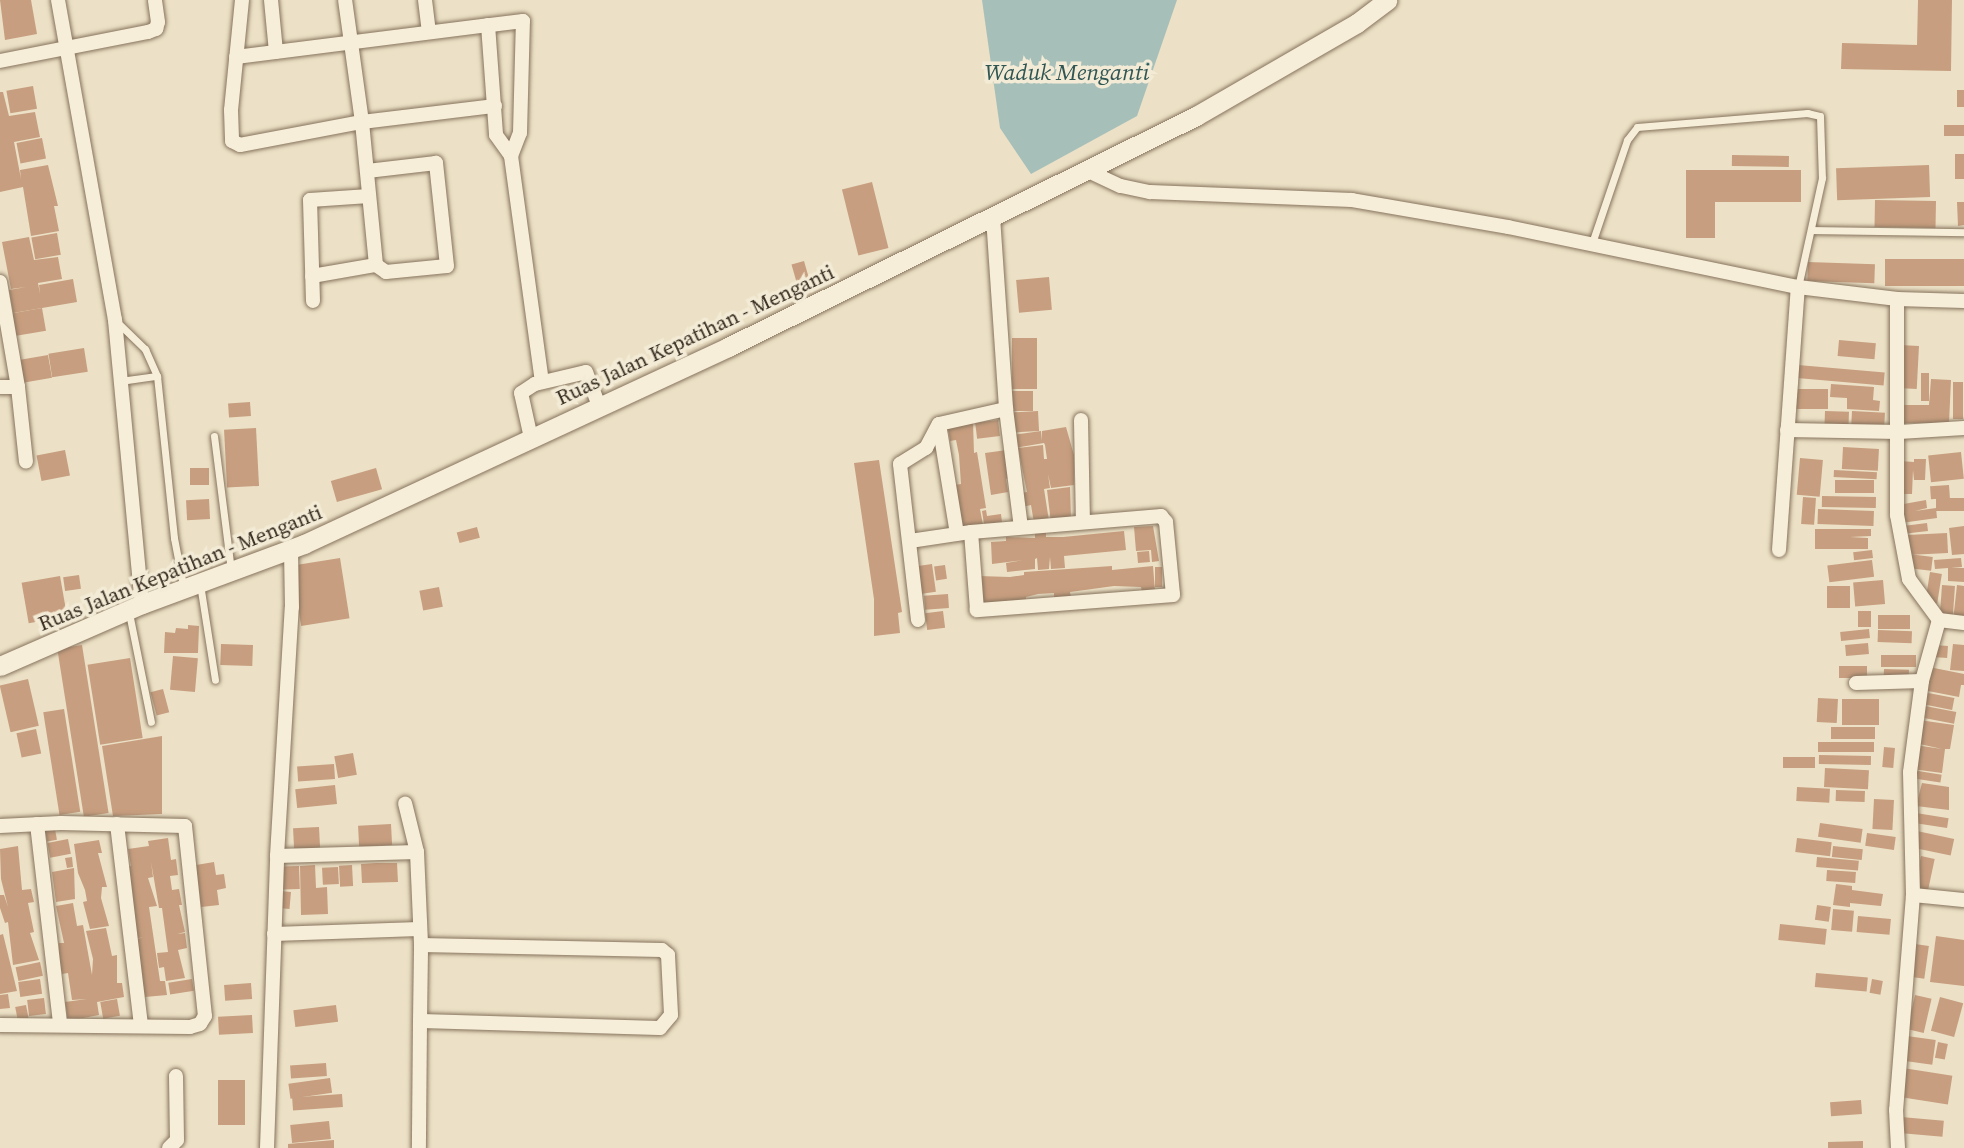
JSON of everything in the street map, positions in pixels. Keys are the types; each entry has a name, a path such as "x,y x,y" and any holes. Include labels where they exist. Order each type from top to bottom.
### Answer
{"main road":[{"name":"Ruas Jalan Kepatihan - Menganti","path":"0,666 136,608 290,549 600,407 1196,116 1357,23 1387,0"}],"street":[{"path":"58,0 115,320 136,608"},
{"path":"0,61 156,29 158,22 155,0"},
{"path":"242,0 231,110 232,141 240,145 362,122 495,106"},
{"path":"271,0 276,52"},
{"path":"345,0 362,122 376,265"},
{"path":"425,0 429,32"},
{"path":"236,57 523,22 520,133 511,156"},
{"path":"488,25 496,135 511,156 542,382"},
{"path":"312,276 376,265 386,272 447,266 436,163 367,171"},
{"path":"1086,170 1121,186 1150,192 1352,200 1508,227 1798,287 1897,299 1964,301"},
{"path":"313,300 310,200 369,196"},
{"path":"993,217 1006,409 1021,527"},
{"path":"0,282 18,387 26,462"},
{"path":"1779,550 1798,287"},
{"path":"1897,299 1897,514 1909,579 1939,620 1964,623"},
{"path":"531,438 521,393 542,382 586,372 600,407"},
{"path":"0,387 18,387"},
{"path":"918,620 900,464 926,448 939,424 1006,409"},
{"path":"1081,420 1083,522"},
{"path":"910,541 964,533 1021,527 1164,518 1172,594 977,610 964,533 939,424"},
{"path":"1787,430 1899,432 1964,428"},
{"path":"267,1148 277,856 292,607 290,549"},
{"path":"1898,1148 1896,1110 1913,895 1910,772 1922,681 1939,620"},
{"path":"1856,683 1922,681"},
{"path":"405,803 417,852 421,945 419,1148"},
{"path":"37,824 60,1024"},
{"path":"117,824 141,1025"},
{"path":"0,825 180,825 187,830 205,1016 200,1024 190,1027 0,1025"},
{"path":"277,856 417,852"},
{"path":"1913,895 1964,900"},
{"path":"274,934 419,929"},
{"path":"420,1021 660,1028 671,1015 668,955 662,950 421,945"},
{"path":"169,1148 177,1140 176,1076"}],"lane":[{"path":"1591,246 1627,140 1637,127 1807,113 1820,116 1823,128 1822,178 1798,287"},
{"path":"1812,230 1964,232"},
{"path":"115,320 145,349 157,376 174,538 192,587 215,680"},
{"path":"119,381 157,376"},
{"path":"214,436 232,572"},
{"path":"136,608 151,722"}],"water":[{"name":"Waduk Menganti","path":"982,0 1177,0 1137,116 1031,174 1000,128"}],"building":[{"path":"0,0 31,0 37,34 5,40"},
{"path":"1918,0 1952,0 1951,71 1841,69 1842,43 1917,45"},
{"path":"33,86 37,109 10,113 6,91"},
{"path":"1957,90 1964,90 1964,107 1957,107"},
{"path":"0,92 3,92 9,116 35,112 40,137 14,142 21,179 20,170 48,165 58,206 54,206 59,231 31,236 23,187 0,192"},
{"path":"1944,125 1964,125 1964,136 1944,136"},
{"path":"42,138 46,159 20,164 16,143"},
{"path":"1955,154 1964,154 1964,179 1955,179"},
{"path":"1732,155 1789,156 1789,167 1732,166"},
{"path":"1929,165 1930,197 1837,200 1836,168"},
{"path":"1686,170 1801,170 1801,202 1715,202 1715,238 1686,238"},
{"path":"872,182 888,248 858,255 842,189"},
{"path":"1875,200 1936,201 1936,228 1875,227"},
{"path":"1957,202 1964,202 1964,225 1958,226"},
{"path":"57,233 61,255 35,259 31,238"},
{"path":"29,237 34,260 58,257 62,279 38,283 40,294 39,285 73,279 77,302 13,313 9,290 26,287 11,289 2,242"},
{"path":"1885,259 1964,259 1964,286 1885,286"},
{"path":"804,261 811,286 799,290 792,265"},
{"path":"1808,262 1875,264 1874,283 1807,281"},
{"path":"1049,277 1052,310 1019,313 1016,280"},
{"path":"42,308 46,331 16,336 12,313"},
{"path":"1012,338 1037,338 1037,389 1012,389"},
{"path":"1839,340 1876,343 1874,359 1838,356"},
{"path":"1900,345 1919,346 1917,389 1898,388"},
{"path":"84,348 88,372 52,377 48,354"},
{"path":"48,355 52,378 24,383 20,360"},
{"path":"1798,365 1885,373 1884,386 1797,378"},
{"path":"1921,373 1929,373 1929,401 1921,401"},
{"path":"1931,379 1951,380 1949,423 1901,423 1901,405 1929,405"},
{"path":"1953,382 1963,382 1963,419 1953,419"},
{"path":"1831,384 1874,387 1873,400 1880,401 1879,411 1847,409 1847,398 1830,397"},
{"path":"1793,389 1828,389 1828,409 1793,409"},
{"path":"1012,391 1033,391 1033,411 1012,411"},
{"path":"250,402 251,416 229,418 228,404"},
{"path":"1038,411 1039,431 1011,432 1010,412"},
{"path":"1825,411 1849,412 1848,428 1824,427"},
{"path":"1852,411 1885,413 1884,429 1851,427"},
{"path":"998,420 1000,436 977,439 975,423"},
{"path":"973,423 974,453 977,452 986,508 980,509 983,525 961,528 955,485 961,484 959,455 956,440 950,441 948,427"},
{"path":"1066,427 1074,455 1074,485 1051,488 1048,474 1050,488 1044,489 1049,521 1034,523 1031,505 1022,507 1020,493 1027,492 1018,448 1043,445 1044,459 1047,459 1045,445 1044,443 1015,448 1012,435 1041,431 1042,441 1042,431"},
{"path":"256,428 259,486 227,488 224,430"},
{"path":"1843,447 1879,449 1878,471 1842,469"},
{"path":"65,450 70,476 41,481 37,456"},
{"path":"1007,450 1010,478 1006,479 1008,492 991,495 985,453"},
{"path":"1961,452 1964,479 1931,482 1928,455"},
{"path":"1800,458 1823,460 1820,497 1797,495"},
{"path":"1914,459 1926,459 1925,480 1914,480 1913,470 1912,494 1898,494 1900,461 1914,462"},
{"path":"879,460 902,612 898,613 900,633 874,636 874,599 854,463"},
{"path":"190,468 209,468 209,485 190,485"},
{"path":"376,468 382,489 337,502 331,481"},
{"path":"1834,470 1877,472 1877,479 1834,477"},
{"path":"1835,480 1874,480 1874,493 1835,493"},
{"path":"1949,485 1950,498 1931,499 1930,486"},
{"path":"1070,487 1071,520 1051,523 1047,490"},
{"path":"1822,496 1876,497 1876,508 1822,507"},
{"path":"1803,497 1816,498 1814,525 1801,524"},
{"path":"1936,498 1964,498 1964,511 1936,511"},
{"path":"209,499 210,519 187,520 186,500"},
{"path":"1926,500 1927,508 1915,511 1936,508 1937,518 1901,523 1898,505"},
{"path":"1818,509 1874,511 1873,526 1817,524"},
{"path":"986,510 987,516 1001,514 1002,522 984,524 982,511"},
{"path":"1927,523 1928,531 1902,534 1901,526"},
{"path":"1153,526 1159,561 1152,562 1151,550 1136,551 1134,527"},
{"path":"1964,526 1964,554 1952,555 1949,528"},
{"path":"477,527 480,538 460,543 457,532"},
{"path":"1815,529 1871,529 1871,536 1850,537 1868,538 1868,549 1815,549"},
{"path":"1124,531 1126,550 1064,556 1065,568 1051,569 1050,557 1049,569 1038,570 1037,558 1035,569 1007,572 1006,563 1023,560 992,564 991,542 1006,541 1006,537 1035,538 1035,532 1046,532 1046,537 1063,537"},
{"path":"1947,533 1948,553 1908,555 1907,535"},
{"path":"1872,550 1873,558 1854,560 1853,552"},
{"path":"1149,551 1150,562 1138,563 1137,552"},
{"path":"1909,554 1933,557 1931,571 1907,568"},
{"path":"340,558 350,618 301,626 292,566"},
{"path":"1961,558 1962,567 1951,568 1964,568 1964,582 1948,581 1948,568 1935,569 1934,560"},
{"path":"1872,560 1874,577 1829,582 1827,565"},
{"path":"932,564 936,592 922,594 918,566"},
{"path":"945,565 947,579 936,580 934,567"},
{"path":"1112,566 1112,570 1153,566 1155,591 1142,592 1141,587 1114,586 1070,592 1071,597 1054,598 1054,593 1038,594 1026,597 1026,600 982,605 979,576 1010,577 1024,575 1024,572"},
{"path":"1155,567 1162,567 1162,587 1155,587"},
{"path":"1930,572 1942,574 1937,604 1925,602"},
{"path":"79,575 81,589 65,591 63,577"},
{"path":"60,576 67,616 29,623 22,583"},
{"path":"1883,580 1885,604 1855,607 1853,583"},
{"path":"1942,585 1955,586 1953,620 1940,619"},
{"path":"1957,585 1964,586 1964,622 1953,621"},
{"path":"1827,586 1850,586 1850,608 1827,608"},
{"path":"439,587 443,607 423,610 419,591"},
{"path":"948,594 949,608 925,610 924,596"},
{"path":"943,611 945,628 927,630 925,613"},
{"path":"1858,611 1871,611 1871,627 1858,627"},
{"path":"1878,615 1910,615 1910,629 1878,629"},
{"path":"188,625 199,626 198,653 164,653 165,632 175,633 176,628 188,629"},
{"path":"1869,629 1870,638 1841,641 1840,632"},
{"path":"1878,630 1912,631 1912,643 1878,642"},
{"path":"1868,643 1869,654 1846,656 1845,645"},
{"path":"221,644 253,645 252,666 220,665"},
{"path":"1953,644 1964,645 1964,671 1950,670"},
{"path":"82,645 109,813 84,817 57,649"},
{"path":"1934,645 1948,646 1947,658 1933,657"},
{"path":"1881,655 1916,655 1916,667 1881,667"},
{"path":"173,656 198,658 195,692 170,690"},
{"path":"130,658 143,738 100,745 88,665"},
{"path":"1839,666 1867,666 1867,678 1839,678"},
{"path":"1929,667 1964,674 1964,685 1961,685 1959,697 1923,690"},
{"path":"1884,669 1909,670 1909,680 1884,679"},
{"path":"28,679 39,726 11,732 0,685"},
{"path":"163,689 169,712 157,716 150,692"},
{"path":"1923,692 1954,698 1952,710 1921,704"},
{"path":"1818,698 1838,699 1837,723 1817,722"},
{"path":"1842,699 1879,699 1879,725 1842,725"},
{"path":"1920,705 1956,712 1954,724 1918,717"},
{"path":"64,709 80,812 60,815 43,712"},
{"path":"1919,720 1954,725 1950,749 1945,749 1942,773 1912,769 1915,745 1942,749 1915,743"},
{"path":"1831,727 1875,727 1875,739 1831,739"},
{"path":"36,729 41,753 22,758 16,733"},
{"path":"162,736 162,814 113,816 102,746"},
{"path":"1818,742 1874,742 1874,752 1818,752"},
{"path":"1884,747 1895,748 1893,768 1882,767"},
{"path":"353,753 357,775 338,778 334,756"},
{"path":"1819,755 1871,756 1871,765 1819,764"},
{"path":"1783,757 1815,757 1815,768 1783,768"},
{"path":"334,764 335,779 298,782 297,767"},
{"path":"1825,768 1869,770 1868,789 1824,787"},
{"path":"1912,770 1942,775 1940,783 1911,778"},
{"path":"1922,783 1949,787 1949,810 1916,806"},
{"path":"335,785 337,804 297,808 295,789"},
{"path":"1797,787 1830,789 1829,803 1796,801"},
{"path":"1836,790 1865,791 1865,802 1836,801"},
{"path":"1874,799 1894,800 1892,830 1872,829"},
{"path":"1916,813 1949,818 1947,828 1914,823"},
{"path":"1820,823 1863,829 1861,843 1818,837"},
{"path":"391,824 392,845 359,847 358,826"},
{"path":"319,827 320,849 294,850 293,828"},
{"path":"55,829 57,840 47,842 45,831"},
{"path":"1917,831 1954,839 1951,856 1913,848"},
{"path":"1867,833 1896,837 1894,850 1865,846"},
{"path":"168,838 171,860 176,859 178,875 170,876 172,890 179,889 182,905 179,905 185,932 177,934 185,933 187,948 178,950 185,978 166,981 164,967 159,968 157,953 168,952 162,908 159,908 151,862 153,877 148,878 157,906 149,907 160,981 165,981 167,995 145,997 135,940 143,937 135,939 125,867 131,866 128,849 149,846 148,841"},
{"path":"1797,838 1832,842 1830,856 1795,852"},
{"path":"68,839 71,854 50,858 47,843"},
{"path":"99,840 102,853 98,853 107,887 102,887 101,898 109,926 90,929 83,902 87,901 85,890 78,873 74,844"},
{"path":"18,846 22,890 31,889 34,902 28,903 34,932 30,933 39,960 13,965 8,922 5,923 0,908 0,895 4,895 8,907 1,879 0,849"},
{"path":"1833,846 1863,849 1862,860 1832,857"},
{"path":"1921,856 1935,859 1927,895 1913,892"},
{"path":"72,857 73,867 67,868 65,858"},
{"path":"1817,857 1859,861 1858,871 1816,867"},
{"path":"214,862 216,875 224,874 226,888 217,890 219,905 201,907 196,865"},
{"path":"397,863 398,882 362,883 361,864"},
{"path":"315,865 316,888 327,887 328,914 301,915 300,866"},
{"path":"352,865 353,886 340,887 339,866"},
{"path":"299,866 300,889 283,890 282,867"},
{"path":"338,867 339,884 323,885 322,868"},
{"path":"74,868 75,899 56,902 52,872"},
{"path":"1827,870 1856,872 1855,883 1826,881"},
{"path":"1836,884 1852,886 1852,890 1883,894 1881,906 1850,903 1850,907 1833,905"},
{"path":"280,891 291,892 289,909 279,908"},
{"path":"73,903 77,926 83,925 92,975 93,959 86,931 106,928 112,956 117,955 117,983 122,983 124,997 97,1002 99,1015 68,1021 65,1002 87,999 72,1000 68,973 62,974 59,959 59,943 64,943 56,906"},
{"path":"1817,905 1831,907 1829,922 1815,920"},
{"path":"1833,909 1854,911 1852,932 1831,930"},
{"path":"1858,916 1891,919 1889,935 1857,932"},
{"path":"1780,924 1827,929 1825,945 1778,940"},
{"path":"3,934 17,991 0,994 0,935"},
{"path":"1936,936 1964,940 1964,986 1930,982"},
{"path":"1915,944 1929,946 1924,979 1910,977"},
{"path":"40,962 43,976 18,981 16,967"},
{"path":"1816,973 1868,978 1867,991 1815,987"},
{"path":"40,979 42,994 20,997 18,982"},
{"path":"192,979 194,991 170,995 168,983"},
{"path":"1872,979 1883,981 1880,995 1870,993"},
{"path":"251,983 252,999 225,1001 224,985"},
{"path":"8,994 10,1008 0,1009 0,995"},
{"path":"1915,995 1932,999 1924,1033 1907,1029"},
{"path":"1940,997 1963,1003 1954,1037 1931,1031"},
{"path":"44,998 46,1014 29,1016 27,1000"},
{"path":"117,999 120,1016 103,1019 100,1002"},
{"path":"26,1005 29,1021 18,1023 15,1007"},
{"path":"336,1005 338,1022 295,1027 293,1010"},
{"path":"252,1015 253,1033 219,1035 218,1017"},
{"path":"1907,1036 1936,1040 1932,1065 1904,1061"},
{"path":"1938,1042 1948,1044 1945,1060 1935,1058"},
{"path":"326,1063 327,1076 291,1078 290,1066"},
{"path":"1903,1068 1952,1076 1948,1104 1898,1097"},
{"path":"330,1078 332,1093 290,1099 288,1084"},
{"path":"218,1080 245,1080 245,1125 218,1125"},
{"path":"342,1094 343,1107 293,1110 292,1097"},
{"path":"1861,1100 1862,1114 1831,1116 1830,1102"},
{"path":"1901,1117 1944,1121 1942,1137 1900,1133"},
{"path":"329,1121 331,1139 292,1143 290,1125"},
{"path":"334,1140 334,1148 288,1148 288,1144"},
{"path":"1863,1141 1863,1148 1828,1148 1828,1142"}]}
